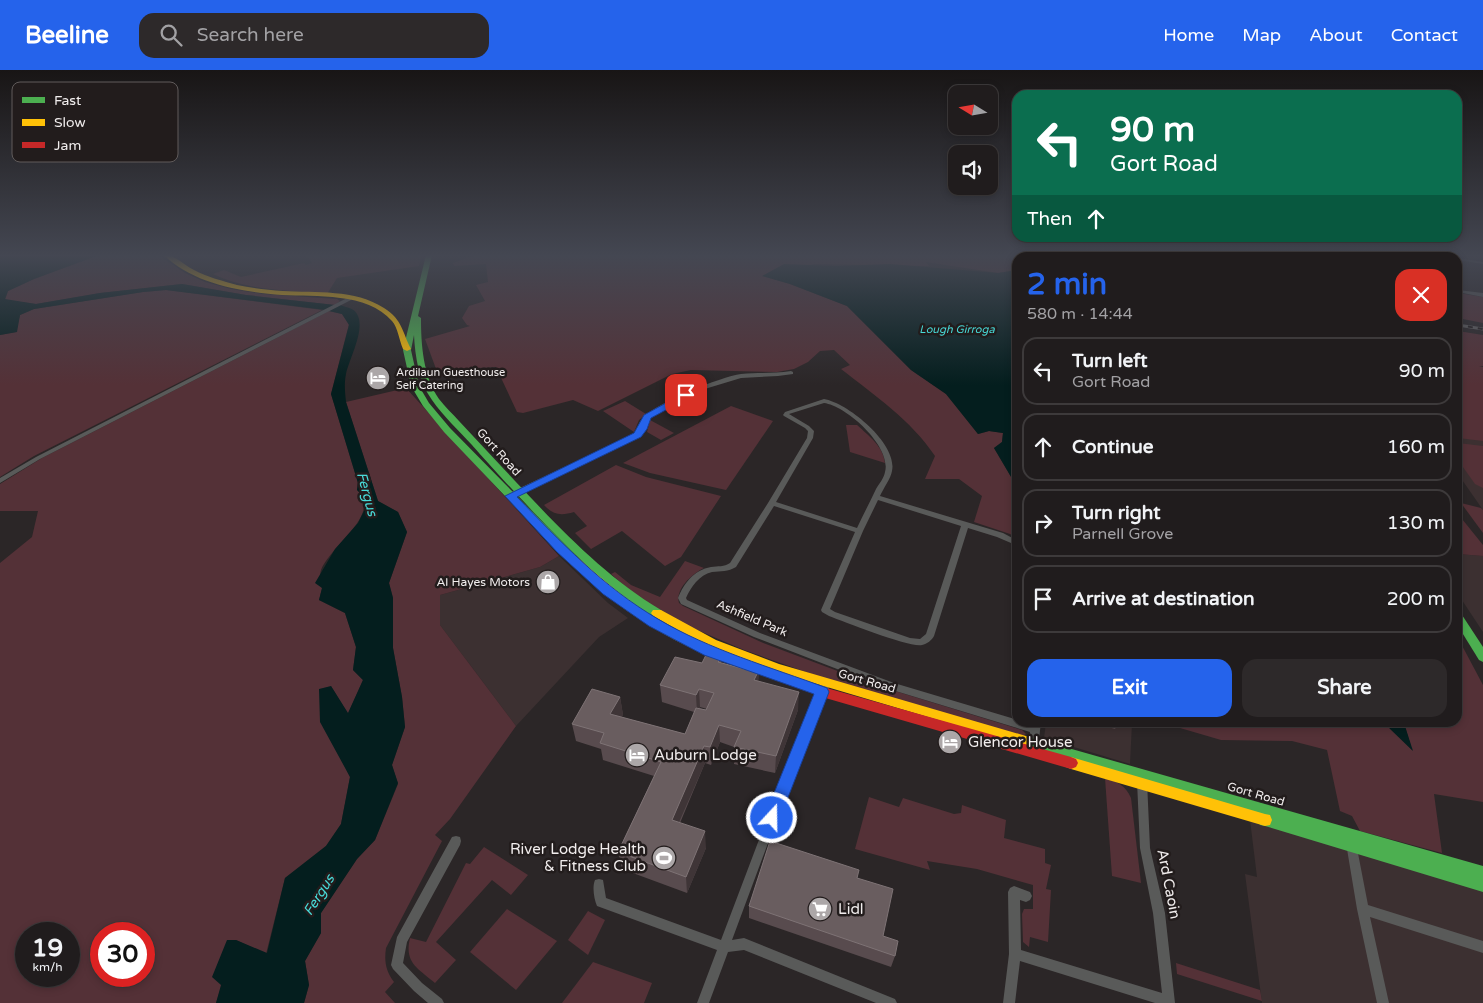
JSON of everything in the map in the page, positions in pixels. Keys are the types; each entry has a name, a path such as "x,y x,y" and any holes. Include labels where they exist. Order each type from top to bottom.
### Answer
{"main road":[{"path":"343,299 366,302 383,309 395,320 409,328"},
{"path":"418,299 404,345 407,350 415,386 426,404 447,430 514,494"},
{"name":"Gort Road","path":"409,328 418,349 425,382 435,400 562,550 608,591 653,622 709,651 824,687 1351,840 1483,873"},
{"name":"Gort Road","path":"514,494 578,553 637,602 712,643 824,687"},
{"path":"1462,624 1483,657"},
{"name":"Gort Road","path":"1351,840 1483,885"}],"street":[{"path":"0,481 38,458 348,299"},
{"path":"514,494 637,435 647,417 686,395 741,376 775,376 791,373"},
{"path":"859,531 772,502 810,438 810,431 807,427 786,415 787,413 824,401 836,404 875,436 885,449 889,461 889,471 859,531 825,610 910,641 921,642 930,636 965,524"},
{"path":"876,497 1000,535 1012,541"},
{"name":"Ashfield Park","path":"772,502 733,564 727,569 712,569 698,574 682,596 684,602 757,635 892,686 1012,719"},
{"path":"703,1003 779,800 824,687"},
{"name":"Ashfield Park","path":"1033,747 1036,727"},
{"name":"Ard Caoin","path":"1015,954 1169,1002 1160,913 1145,848 1142,779"},
{"path":"1351,840 1363,909 1383,1003"},
{"path":"438,1003 418,987 397,965 401,941 456,841"},
{"path":"599,884 601,902 724,948 744,944 891,1003"},
{"path":"1009,1003 1015,954 1014,892 1026,896"},
{"path":"1363,909 1483,946"}],"shaded area":[{"path":"5,299 68,299 36,304 5,300"},
{"path":"101,299 233,299 322,310 34,456 0,477 0,335 16,332 20,315 34,309"},
{"path":"278,299 330,299 340,301 335,305"},
{"path":"484,299 828,299 847,306 911,370 946,394 978,434 989,431 1003,433 1002,442 994,448 1012,479 1012,535 974,522 982,496 959,479 925,479 935,456 915,431 879,398 841,369 850,365 834,350 820,351 808,362 794,369 777,372 691,370 672,374 598,411 573,400 523,413 517,412 496,367 478,368 439,377 425,339 470,326 462,318 469,306 485,301"},
{"path":"1462,299 1483,299 1483,323 1462,319"},
{"path":"329,311 342,314 349,324 331,394 358,483 357,490 363,499 364,509 352,530 326,561 321,570 322,589 319,600 345,613 356,647 353,670 363,680 348,714 331,686 343,762 350,777 341,824 326,846 285,878 266,954 236,940 216,1003 0,1003 0,563 32,537 38,511 0,511 0,484 42,458"},
{"path":"1462,332 1483,335 1483,366 1479,366 1483,367 1483,441 1462,438"},
{"path":"406,388 559,556 540,567 440,595 440,625 516,726 450,819 435,835 442,841 386,948 386,966 394,982 385,992 395,1003 304,1003 309,985 305,961 321,933 321,913 357,859 375,840 398,784 392,765 405,727 402,697 393,648 393,598 389,583 407,532 398,512 378,501 346,402"},
{"path":"625,401 646,414 639,420 634,432 603,411"},
{"path":"731,406 773,421 726,490 650,473 623,463"},
{"path":"650,420 674,433 661,440 647,432"},
{"path":"846,425 857,425 871,437 881,451 885,463 850,452"},
{"path":"1462,437 1483,440 1483,510 1462,480"},
{"path":"1462,443 1483,446 1483,488 1475,484 1462,466"},
{"path":"616,465 646,477 721,496 681,557 665,566 622,531 591,549 575,533 587,526 574,512 558,514 544,505"},
{"path":"1462,503 1483,510 1483,533 1462,504"},
{"path":"1462,519 1483,545 1483,556 1462,554"},
{"path":"1462,554 1483,556 1483,632 1462,600"},
{"path":"559,556 608,603 628,618 599,637 516,726 440,625 440,595 540,567"},
{"path":"685,561 704,568 694,574 682,587 678,598 679,603 683,606 761,642 872,684 1022,730 1026,734 1022,736 820,677 744,650 688,626 640,599 611,574 615,572 631,585 660,597"},
{"path":"1462,646 1483,685 1483,802 1434,794 1442,853 1360,831 1352,816 1340,811 1327,750 1292,741 1221,740 1177,727 1388,727 1412,750 1405,727 1462,727"},
{"path":"1045,727 1132,727 1130,764 1044,738"},
{"path":"1105,778 1121,785 1131,798 1141,883 1112,876"},
{"path":"869,797 899,807 903,798 954,814 961,813 962,805 1006,820 1004,838 1045,849 1045,863 1051,865 1046,889 1051,890 1048,942 1030,937 1029,947 1023,942 1022,914 1024,909 1033,909 1033,885 977,869 927,861 930,870 855,849"},
{"path":"1250,820 1483,890 1483,1003 1262,1003 1245,874 1257,877"},
{"path":"484,847 528,875 511,895 492,880 436,942 456,960 435,983 418,969 411,959 409,953 410,938 426,942 466,863 470,864"},
{"path":"507,909 557,941 516,990 470,952"},
{"path":"588,911 605,920 588,955 568,940"},
{"path":"593,962 652,983 644,1003 562,1003"},
{"path":"1176,963 1260,990 1262,1001 1177,974"}],"water":[{"path":"0,299 36,304 68,299 101,299 34,309 20,315 17,332 0,335"},
{"path":"234,299 278,299 335,305 326,310"},
{"name":"Lough Girroga","path":"828,299 1012,299 1012,479 994,448 1002,442 1003,433 989,431 978,434 946,394 911,370 847,306"},
{"name":"Fergus","path":"340,305 354,310 359,320 360,328 345,378 346,402 378,501 398,512 407,532 389,583 393,598 393,648 402,697 405,727 392,765 398,783 375,840 357,859 321,913 321,933 305,961 309,985 304,1003 216,1003 221,985 212,977 227,940 236,940 267,953 285,878 326,846 341,824 350,777 320,722 319,689 331,686 348,713 363,680 353,670 356,647 345,613 319,600 322,588 315,583 335,549 358,523 366,507 364,497 357,490 358,483 331,394 349,325 342,314 329,311"},
{"path":"1388,727 1405,727 1413,751"}],"building":[{"path":"706,655 721,659 718,662 744,669 745,667 759,670 754,680 799,692 776,756 734,747 741,731 719,725 710,747 704,746 672,820 705,831 686,877 618,852 661,762 600,743 604,733 572,724 592,689 620,697 610,714 685,734 696,708 706,710 714,693 699,689 696,695 660,685 675,657 702,663"},
{"name":"Lidl","path":"770,841 859,870 857,878 893,889 883,936 898,941 895,956 749,906"}],"railway":[{"path":"1462,326 1483,329"}],"traffic: fast":[{"path":"419,299 407,350 415,386 426,404 447,430 571,558"},
{"path":"418,318 418,339 423,370 435,399 576,550 628,595 657,613"},
{"path":"1462,624 1483,657"},
{"path":"1026,741 1483,873"},
{"path":"1265,820 1483,885"}],"traffic: slow":[{"path":"353,299 382,309 393,318 398,325 407,349"},
{"path":"571,558 620,600 665,630 704,648 758,669"},
{"path":"657,613 712,643 776,668 1026,741"},
{"path":"1071,763 1265,820"}],"traffic: jam":[{"path":"758,669 822,692 1071,763"}],"place":[{"name":"Ardilaun Guesthouse Self Catering","path":"378,378"},
{"name":"Al Hayes Motors","path":"548,582"},
{"name":"Glencor House","path":"950,742"},
{"name":"Auburn Lodge","path":"637,755"},
{"name":"River Lodge Health & Fitness Club","path":"664,858"},
{"name":"Lidl","path":"820,909"}],"route":[{"path":"686,395 647,417 637,435 510,496 562,550 608,591 653,622 709,651 822,692 772,818"}]}
